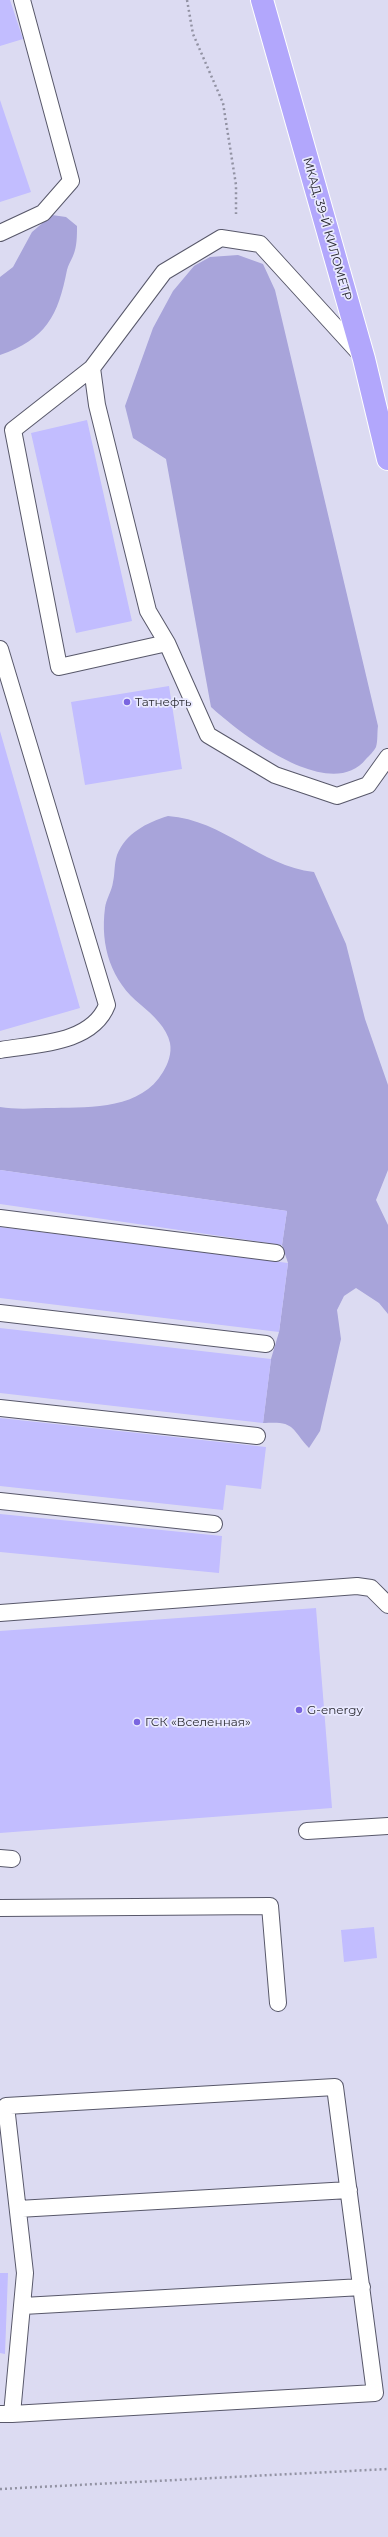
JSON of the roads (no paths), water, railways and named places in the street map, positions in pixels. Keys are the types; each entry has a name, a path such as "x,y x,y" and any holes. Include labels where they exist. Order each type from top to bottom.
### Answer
{"highway":[{"name":"МКАД, 39-Й КИЛОМЕТР","path":"262,0 364,359 388,459"}],"lane":[{"path":"0,233 43,213 71,181 22,0"},
{"path":"167,643 59,667 13,430 92,368 164,272 221,238 260,244 364,359"},
{"path":"92,368 97,405 148,611 167,643 208,735 275,775 337,796 368,785 388,757"},
{"path":"0,650 107,1005 102,1017 92,1027 69,1037 0,1050"},
{"path":"0,1218 276,1253"},
{"path":"0,1313 266,1344"},
{"path":"0,1408 257,1436"},
{"path":"0,1501 214,1524"},
{"path":"0,1613 357,1586 370,1588 388,1604"},
{"path":"307,1831 388,1826"},
{"path":"0,1908 270,1906 278,2003"},
{"path":"335,2087 349,2190 375,2394 6,2414 23,2306 25,2274 6,2106 335,2087"},
{"path":"18,2209 349,2190"},
{"path":"23,2306 362,2287"}],"place":[{"name":"Татнефть","path":"127,702"},
{"name":"G-energy","path":"299,1710"},
{"name":"ГСК «Вселенная»","path":"137,1722"}]}
